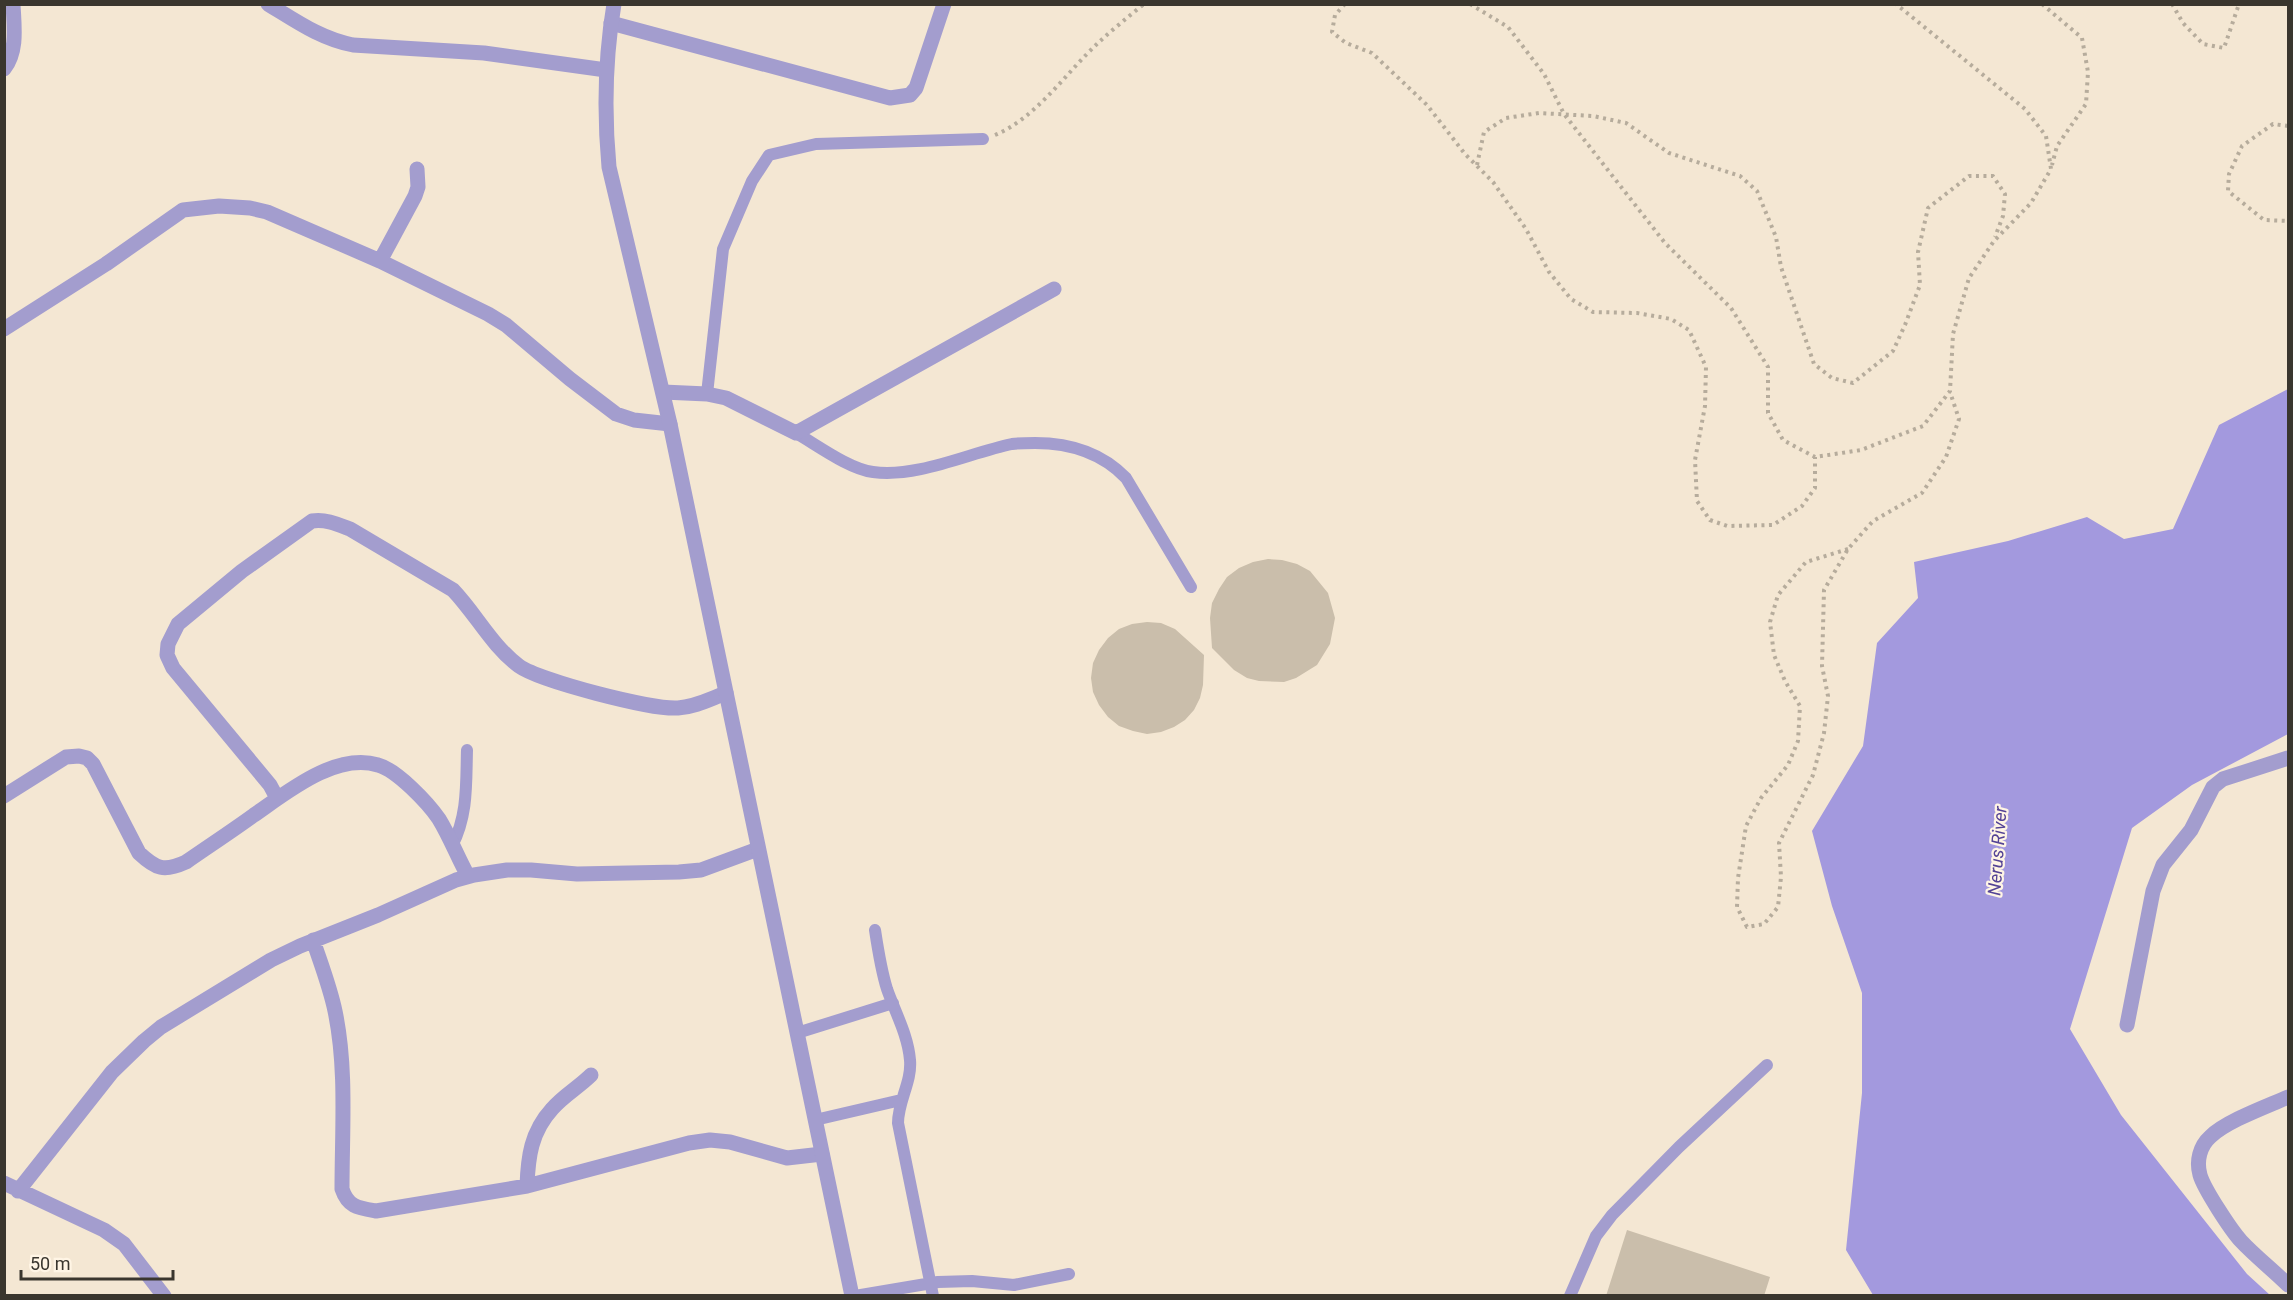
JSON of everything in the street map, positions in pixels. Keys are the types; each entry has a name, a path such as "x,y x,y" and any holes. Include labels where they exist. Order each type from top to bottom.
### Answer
{"street":[{"path":"4,69 11,56 15,38 13,4"},
{"path":"268,4 333,41 353,45 484,53 606,70"},
{"path":"614,4 606,70 609,167 670,424 822,1154 854,1296"},
{"path":"611,23 890,98 910,95 916,88 944,4"},
{"path":"380,261 415,196 418,187 417,169"},
{"path":"4,329 106,264 183,210 194,207 250,208 267,212 380,261 489,314 506,325 616,414 634,420 670,424"},
{"path":"663,392 707,394 726,398 796,433 1054,289"},
{"path":"277,798 264,778 173,668 167,655 168,644 178,624 242,572 312,521 332,522 350,529 453,590 476,621 509,657 530,672 564,684 667,709 693,706 726,693"},
{"path":"4,796 66,757 87,758 93,764 139,853 158,868 167,868 186,862 277,798 316,775 344,764 379,765 392,772 427,804 439,819 468,876"},
{"path":"2127,1025 2153,891 2163,865 2191,830 2213,787 2223,779 2289,758"},
{"path":"18,1191 112,1072 144,1041 161,1027 271,960 313,940 468,876 507,870 578,874 701,870 758,849"},
{"path":"313,940 335,1012 340,1046 343,1102 342,1189 345,1199 353,1206 376,1211 527,1186 689,1143 710,1140 753,1147 787,1158 822,1154"},
{"path":"527,1186 531,1145 538,1129 553,1107 591,1075"},
{"path":"2289,1098 2254,1111 2211,1136 2202,1148 2198,1160 2200,1176 2228,1226 2289,1285"},
{"path":"4,1183 104,1230 124,1244 164,1296"}],"lane":[{"path":"707,394 723,249 752,181 769,155 816,144 983,139"},
{"path":"796,433 870,472 886,473 952,462 1014,444 1067,445 1091,452 1117,468 1126,478 1191,587"},
{"path":"452,846 463,821 467,750"},
{"path":"875,930 883,977 902,1026 910,1059 910,1074 901,1100 898,1123 932,1290"},
{"path":"797,1033 892,1003"},
{"path":"1570,1296 1596,1236 1612,1215 1679,1147 1767,1065"},
{"path":"815,1120 901,1100"},
{"path":"854,1296 932,1290 972,1281 996,1290 1069,1274"}],"path":[{"path":"983,139 1006,130 1044,99 1097,44 1144,4"},
{"path":"1345,4 1335,15 1332,32 1346,44 1372,53 1427,105 1465,154 1493,182 1526,229 1549,272 1571,299 1593,312 1637,314 1671,319 1689,330 1706,367 1706,406 1695,460 1697,501 1710,520 1728,526 1773,525 1802,506 1815,488 1815,457"},
{"path":"1470,4 1508,27 1544,75 1564,114 1665,243 1731,308 1768,367 1768,413 1783,440 1815,457 1861,450 1923,426 1950,391"},
{"path":"1896,4 2025,109 2046,136 2052,169"},
{"path":"1848,549 1806,562 1778,595 1770,622 1774,655 1785,681 1800,706 1798,741 1788,765 1761,798 1746,826 1738,878 1737,907 1747,927 1764,924 1778,907 1781,877 1779,843 1813,775 1824,733 1828,696 1822,666 1824,590 1848,549 1873,521 1922,493 1946,457 1959,419 1950,391 1953,334 1969,278 1994,241 2031,203 2052,169 2057,146 2086,104 2088,72 2082,38 2042,4"},
{"path":"2172,4 2183,23 2203,44 2224,48 2239,4"},
{"path":"1477,165 1484,132 1506,118 1539,112 1593,116 1626,123 1669,153 1740,176 1757,191 1776,237 1781,267 1814,364 1832,378 1853,383 1893,351 1905,326 1920,285 1918,252 1928,208 1969,176 1993,176 2005,195 2003,216 1994,241"},
{"path":"2289,126 2273,124 2242,146 2229,174 2228,191 2264,220 2289,221"}],"water":[{"name":"Nerus River","path":"2288,389 2288,734 2192,785 2132,828 2070,1029 2121,1115 2247,1274 2270,1295 1873,1295 1846,1250 1862,1093 1862,993 1832,906 1812,831 1863,746 1877,643 1918,598 1914,562 2008,541 2087,517 2124,539 2173,529 2219,425"}],"building":[{"path":"1268,559 1297,564 1310,571 1328,593 1335,618 1330,644 1317,665 1296,678 1284,682 1247,678 1234,670 1212,648 1210,618 1212,603 1219,589 1227,577 1239,568"},
{"path":"1147,622 1161,623 1175,629 1204,655 1203,685 1194,710 1174,727 1147,734 1119,726 1108,717 1093,692 1091,678 1093,663 1108,638 1119,629"},
{"path":"1627,1230 1770,1277 1764,1296 1606,1296"}]}
